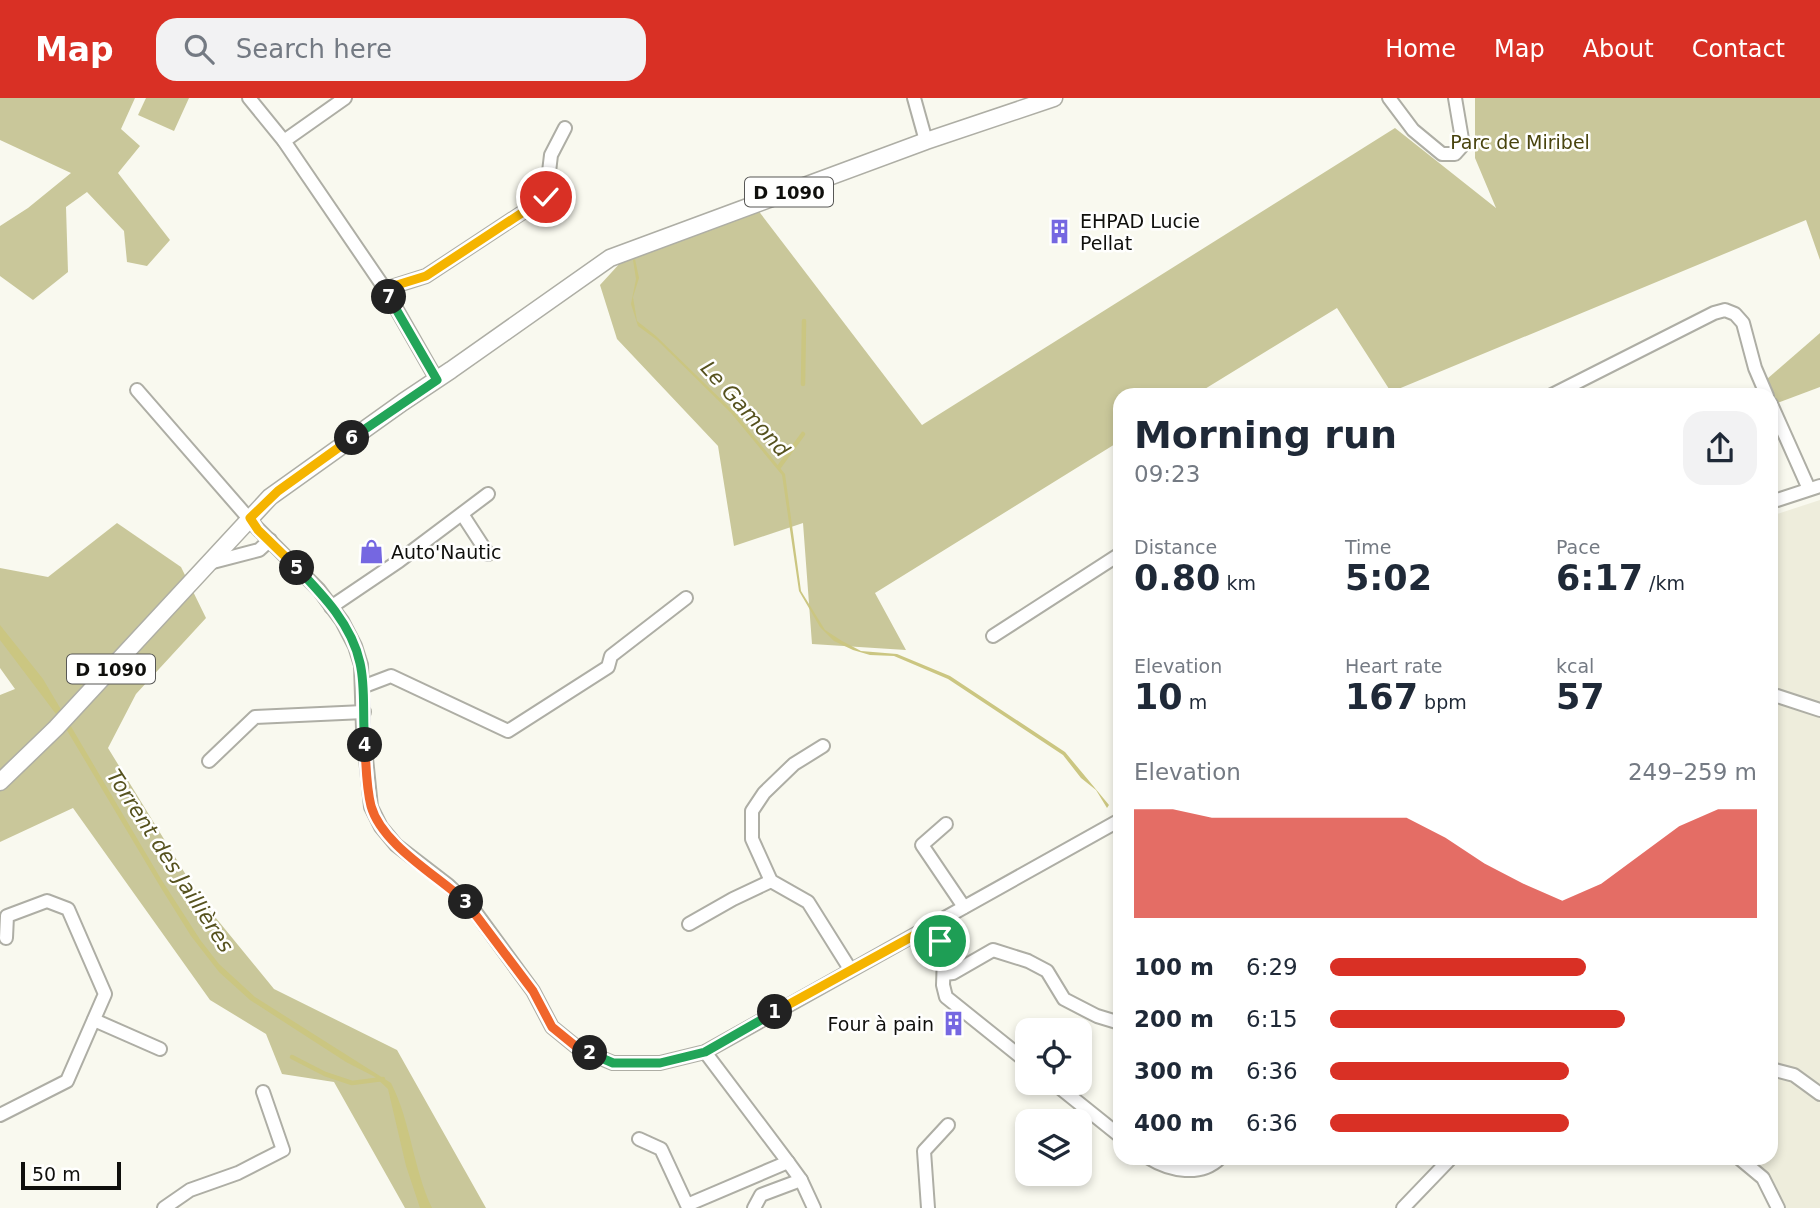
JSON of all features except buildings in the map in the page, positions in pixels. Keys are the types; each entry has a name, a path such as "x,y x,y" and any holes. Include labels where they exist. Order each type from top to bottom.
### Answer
{"main road":[{"name":"D 1090","path":"0,782 63,720 278,491 610,258 926,141 1054,98"}],"street":[{"path":"249,98 284,141 384,289 437,380"},
{"path":"284,141 345,98"},
{"path":"914,98 926,141"},
{"path":"1389,98 1413,130 1442,154 1455,154 1463,145 1455,98"},
{"path":"384,289 426,276 546,197 551,155 565,128"},
{"path":"1566,388 1714,313 1725,310 1735,314 1743,323 1755,368 1764,388"},
{"path":"137,390 270,540 319,590 342,621 361,665 363,729 372,807 381,827 396,845 448,885 473,909 533,991 552,1027 579,1049 613,1063 660,1063 705,1052 1113,824"},
{"path":"1778,417 1815,488 1778,500"},
{"path":"331,607 488,494"},
{"path":"462,514 488,554"},
{"path":"208,563 259,550 270,540"},
{"path":"993,636 1113,559"},
{"path":"362,687 391,676 508,731 608,667 611,656 686,598"},
{"path":"1778,696 1820,710"},
{"path":"209,761 255,717 363,712"},
{"path":"823,746 794,764 764,793 752,811 752,839 771,881 808,902 850,969"},
{"path":"946,824 922,845 964,907"},
{"path":"689,924 771,881"},
{"path":"0,1115 67,1081 105,994 68,909 47,901 7,916 6,938"},
{"path":"933,925 944,956 946,997 1015,1052"},
{"path":"944,974 953,973 993,950 1028,961 1046,971 1065,999 1097,1016 1113,1021"},
{"path":"94,1020 160,1049"},
{"path":"705,1052 788,1162 814,1208"},
{"path":"1778,1071 1794,1076 1820,1094"},
{"path":"164,1208 190,1190 238,1173 283,1150 263,1093"},
{"path":"1069,1095 1113,1130"},
{"path":"928,1208 925,1151 948,1125"},
{"path":"639,1139 661,1149 687,1205 788,1162"},
{"path":"1160,1165 1192,1171 1210,1165"},
{"path":"1403,1208 1444,1165"},
{"path":"1748,1165 1763,1178 1778,1208"},
{"path":"754,1208 761,1195 800,1180"}],"shaded area":[{"path":"635,259 639,278 633,297 637,321 735,413 785,474 801,591 825,630 861,651 897,654 950,676 1065,752 1109,805 1107,808 1096,790 1081,778 1063,755 948,679 894,656 870,655 853,650 834,641 820,627 799,591 782,475 731,413 657,340 638,326 631,304 636,279"},
{"path":"1820,500 1820,1208 1781,1208 1776,1186 1754,1165 1778,1165 1778,514"},
{"path":"0,625 43,679 161,879 219,964 255,997 391,1083 432,1208 420,1208 406,1166 388,1089 375,1077 346,1062 250,1000 219,972 191,936 62,722 0,640"}],"green space":[{"path":"0,98 135,98 121,129 140,146 118,173 170,240 147,266 127,262 124,231 87,192 66,207 68,272 33,300 0,276 0,226 28,208 71,173 0,140"},
{"path":"146,98 189,98 174,131 138,115"},
{"name":"Parc de Miribel","path":"1475,98 1820,98 1820,260 1806,220 1401,388 1388,388 1337,308 1206,388 1113,388 1113,445 875,593 906,650 812,644 803,523 734,546 718,446 617,339 600,285 643,238 751,201 922,425 1395,128 1496,208 1475,158"},
{"path":"1820,333 1820,387 1778,403 1778,388 1771,388 1767,379"},
{"path":"117,523 181,567 206,618 136,694 108,748 202,901 274,989 397,1050 486,1208 405,1208 334,1082 282,1074 266,1034 210,1000 73,808 0,842 0,695 15,689 0,668 0,568 48,577"}],"waterway":[{"path":"803,384 804,321"},
{"name":"Le Gamond","path":"779,467 803,434"},
{"path":"292,1057 325,1074 352,1083 383,1079"}],"place":[{"name":"EHPAD Lucie Pellat","path":"1060,232"},
{"name":"Auto'Nautic","path":"371,552"},
{"name":"Four à pain","path":"954,1024"}],"route":[{"path":"546,197 426,276 384,289 437,380 278,491 250,518 258,530 319,590 342,621 355,646 361,665 367,778 372,807 381,827 396,845 448,885 473,909 533,991 552,1027 579,1049 613,1063 660,1063 705,1052 933,925 940,941"}],"water label":[{"name":"Torrent des Jaillières","path":"170,861"}]}
